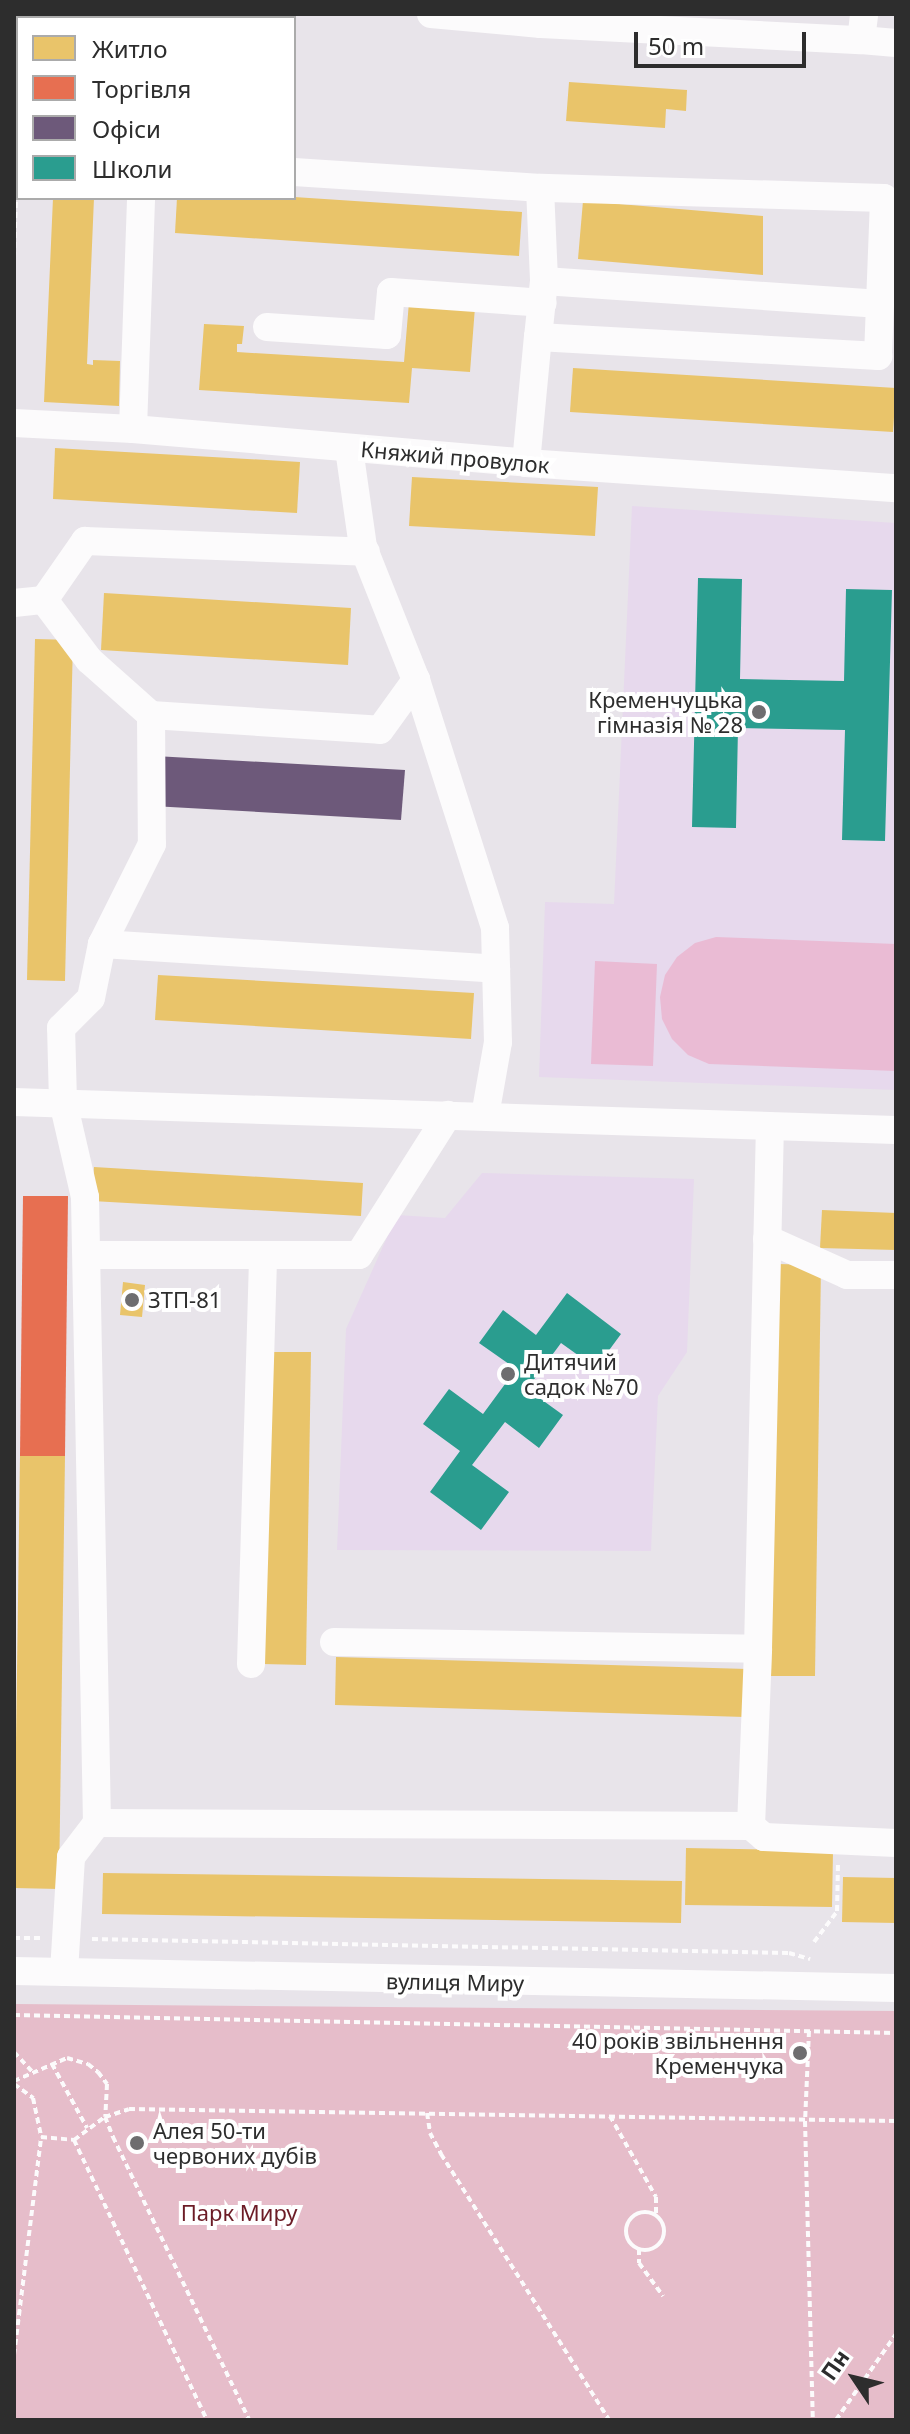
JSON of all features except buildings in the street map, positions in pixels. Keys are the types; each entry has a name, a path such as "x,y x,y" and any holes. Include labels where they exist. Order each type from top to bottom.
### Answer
{"street":[{"path":"431,14 541,24 862,27 896,43"},
{"path":"296,172 540,188 890,198 878,356 538,337"},
{"path":"526,463 543,292 540,188"},
{"path":"133,429 141,200"},
{"path":"267,327 387,335 391,292 543,292 880,304"},
{"name":"Княжий провулок","path":"14,423 133,429 526,463 896,488"},
{"path":"349,449 366,552 416,680 495,928 498,1042 485,1116"},
{"path":"14,603 44,600 85,541 366,552"},
{"path":"44,600 89,660 151,715 380,730 416,680"},
{"path":"64,1972 71,1857 97,1823 85,1197 63,1102 61,1028 91,998 102,944 152,844 151,715"},
{"path":"102,944 496,969"},
{"path":"14,1102 896,1130"},
{"path":"87,1255 359,1255 448,1115"},
{"path":"751,1826 770,1126"},
{"path":"767,1239 847,1275 896,1275"},
{"path":"251,1664 263,1255"},
{"path":"334,1642 758,1649"},
{"path":"97,1823 751,1826 764,1837 896,1843"},
{"name":"вулиця Миру","path":"14,1971 896,1988"}],"path":[{"path":"14,258 16,196"},
{"path":"814,1942 837,1911 838,1840"},
{"path":"14,1938 789,1953 813,1960"},
{"path":"14,2015 896,2033"},
{"path":"809,2031 805,2121 813,2420"},
{"path":"14,2052 32,2072"},
{"path":"14,2355 41,2137 33,2098 14,2083 67,2058 98,2072 107,2084 105,2117 249,2420"},
{"path":"52,2064 87,2128"},
{"path":"41,2137 74,2140 105,2117 129,2109 896,2121"},
{"path":"427,2113 430,2133 441,2154 609,2420"},
{"path":"610,2116 656,2197 656,2215"},
{"path":"74,2140 207,2420"},
{"path":"639,2249 654,2248 664,2236 662,2221 656,2215 642,2213 629,2222 628,2238 639,2249 639,2263 663,2296"},
{"path":"836,2420 896,2334"}],"shaded area":[{"name":"Кременчуцька гімназія № 28","path":"632,506 896,523 896,1090 539,1077 545,902 614,904"},
{"path":"716,937 896,944 896,1071 709,1064 688,1055 672,1039 662,1019 660,997 665,975 677,957 695,943"},
{"path":"595,961 657,964 653,1066 591,1064"},
{"name":"Дитячий садок №70","path":"482,1173 694,1179 687,1352 658,1396 651,1551 337,1550 346,1329 397,1215 445,1218"}],"green space":[{"name":"Парк Миру","path":"14,2004 896,2011 896,2420 14,2420"}],"place":[{"name":"Кременчуцька гімназія № 28","path":"759,712"},
{"name":"ЗТП-81","path":"132,1300"},
{"name":"Дитячий садок №70","path":"508,1374"},
{"name":"40 рокiв звiльнення Кременчука","path":"800,2053"},
{"name":"Алея 50-ти червоних дубів","path":"137,2143"}]}
